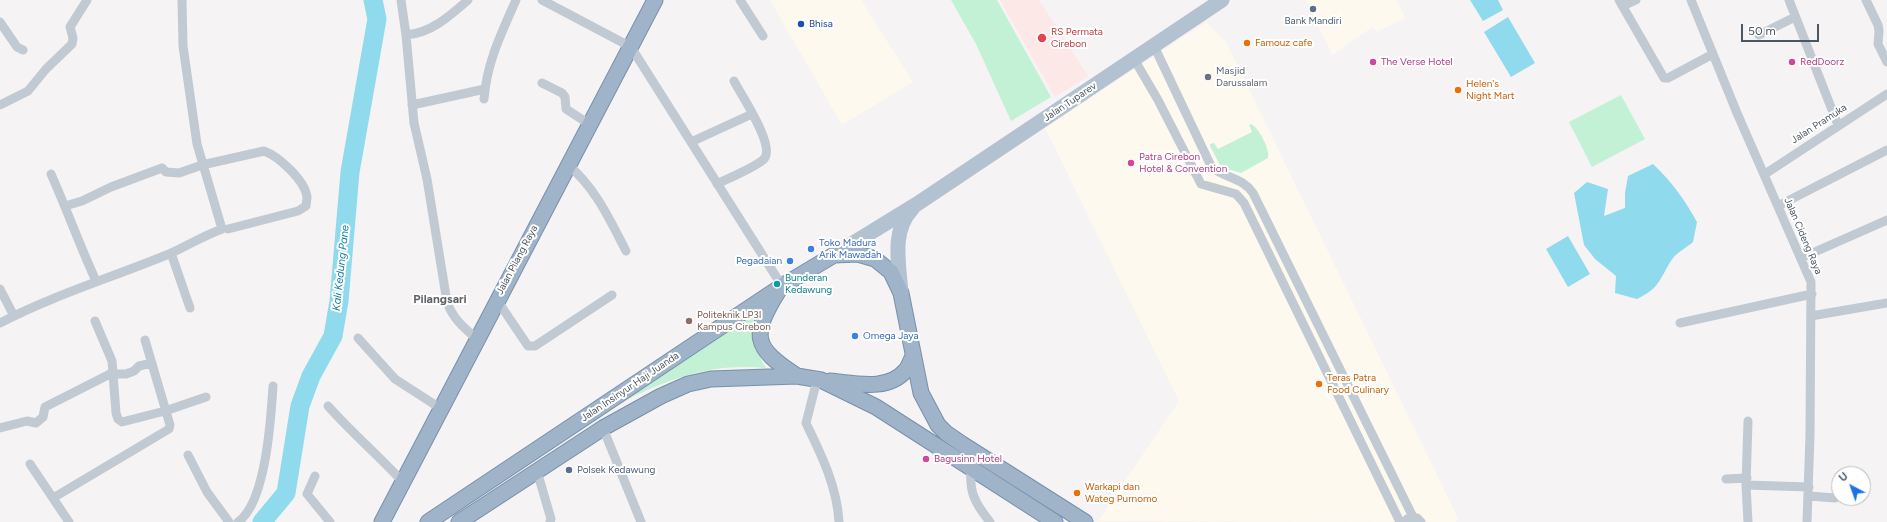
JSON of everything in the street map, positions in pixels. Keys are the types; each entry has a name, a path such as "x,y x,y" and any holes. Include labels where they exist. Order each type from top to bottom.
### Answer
{"highway":[{"name":"Jalan Pilang Raya","path":"382,522 496,300 655,0"},
{"path":"834,255 858,254 875,259 891,272 901,293 921,393 938,425 946,433 1086,522"},
{"name":"Jalan Insinyur Haji Juanda","path":"428,522 782,286 834,255"},
{"path":"782,286 762,321 761,342 767,355 797,376 819,380 875,385 885,383 898,377 907,369 913,356"},
{"name":"Jalan Insinyur Haji Juanda","path":"459,522 603,428 645,403 688,384 712,379 797,376"},
{"path":"819,380 876,407 1052,520 1057,504"}],"main road":[{"name":"Jalan Tuparev","path":"917,204 1222,0"},
{"path":"834,255 917,204"},
{"path":"901,293 898,236 905,217 917,204"}],"street":[{"path":"0,105 28,91 46,69 72,44 73,38 70,28 87,0"},
{"path":"0,323 96,282 171,253 206,235 222,229 197,144 183,46 182,0"},
{"path":"401,0 406,35 414,123 427,179 447,302 451,313 458,322 477,339"},
{"path":"406,35 416,34 445,20 468,0"},
{"path":"484,99 486,76 496,43 516,0"},
{"path":"542,0 631,47 782,286"},
{"path":"740,0 763,36"},
{"path":"1636,0 1621,3 1664,78 1668,78 1713,54"},
{"name":"Jalan Cideng Raya","path":"1691,0 1811,282 1809,492 1807,522"},
{"path":"1789,0 1838,125"},
{"path":"1866,0 1878,26 1878,44 1887,62"},
{"path":"1759,36 1795,17"},
{"path":"0,22 17,47 23,50"},
{"path":"1154,46 1211,166 1214,170 1241,180 1248,185 1253,193 1417,520"},
{"path":"1134,59 1150,84 1201,184 1236,194 1240,197 1402,522 1408,518 1417,520"},
{"path":"717,184 760,162 766,156 767,146 734,81"},
{"path":"542,83 562,93 565,97 566,109 589,124"},
{"path":"412,105 485,89"},
{"name":"Jalan Pramuka","path":"1765,174 1887,94"},
{"path":"690,142 752,114"},
{"path":"1778,206 1887,150"},
{"path":"65,206 82,201 111,187 162,168 166,172 179,173 202,165 264,151 272,154 295,175 307,195 306,206 298,211 228,229"},
{"path":"568,165 581,178 605,211 626,250"},
{"path":"51,174 96,282"},
{"path":"1801,258 1887,220"},
{"path":"171,253 190,308"},
{"path":"1282,280 1294,275"},
{"path":"0,289 14,316"},
{"path":"1289,296 1301,290"},
{"path":"1680,323 1812,294"},
{"path":"496,300 528,346 531,347 535,346 612,295"},
{"path":"1811,316 1887,303"},
{"path":"95,321 108,350 114,373 116,413 118,419 122,422 166,411 206,397"},
{"path":"358,338 395,379 440,408"},
{"path":"53,498 170,428 145,340"},
{"path":"0,428 27,421 36,423 44,417 45,407 114,373 126,374 134,371 139,366 152,363"},
{"path":"819,380 806,423 824,460 838,505 839,522"},
{"path":"238,522 250,507 263,468 271,417 273,386"},
{"path":"328,406 348,428 364,442 402,481"},
{"path":"1748,421 1748,522"},
{"path":"603,428 641,522"},
{"path":"188,455 207,492 229,522"},
{"path":"30,464 69,522"},
{"path":"971,467 970,484 973,496 990,522"},
{"path":"537,471 551,520 550,522"},
{"path":"315,476 307,494 330,522"},
{"path":"1726,479 1809,492 1831,497"}],"shaded area":[{"path":"770,0 861,0 913,82 842,125"},
{"name":"RS Permata Cirebon","path":"1000,0 1039,0 1088,76 1055,97"},
{"path":"1306,0 1396,0 1406,18 1376,32 1373,27 1332,55"},
{"path":"1206,22 1226,42 1458,518 1456,522 1098,521 1179,401 1045,128"}],"green space":[{"path":"951,0 997,0 1051,97 1011,121 976,44"},
{"path":"1621,95 1645,139 1592,167 1569,122"},
{"path":"1251,124 1263,139 1267,149 1268,158 1241,173 1221,167 1210,144 1214,143 1218,149 1252,132 1249,125"},
{"path":"759,311 755,327 755,340 758,353 766,368 746,367 711,370 677,378 626,400"}],"water":[{"path":"1470,0 1498,0 1503,10 1483,21"},
{"path":"1508,17 1535,63 1511,77 1484,32"},
{"path":"1653,164 1678,192 1697,222 1693,242 1673,258 1656,286 1645,295 1637,299 1615,293 1616,276 1595,259 1584,245 1574,193 1587,182 1608,189 1604,216 1625,208 1625,193 1628,176"},
{"path":"1568,236 1590,274 1568,287 1546,249"}],"waterway":[{"name":"Kali Kedung Pane","path":"262,522 286,493 300,406 311,376 333,336 339,301 350,172 377,19 373,0"}],"place":[{"name":"Bank Mandiri","path":"1313,9"},
{"name":"Bhisa","path":"801,24"},
{"name":"RS Permata Cirebon","path":"1042,38"},
{"name":"Famouz cafe","path":"1247,43"},
{"name":"The Verse Hotel","path":"1373,62"},
{"name":"RedDoorz","path":"1792,62"},
{"name":"Masjid Darussalam","path":"1208,77"},
{"name":"Helen's Night Mart","path":"1458,90"},
{"name":"Patra Cirebon Hotel & Convention","path":"1131,163"},
{"name":"Toko Madura Arik Mawadah","path":"811,249"},
{"name":"Pegadaian","path":"790,261"},
{"name":"Bunderan Kedawung","path":"777,284"},
{"name":"Politeknik LP3I Kampus Cirebon","path":"689,321"},
{"name":"Omega Jaya","path":"855,336"},
{"name":"Teras Patra Food Culinary","path":"1319,384"},
{"name":"Bagusinn Hotel","path":"926,459"},
{"name":"Polsek Kedawung","path":"569,470"},
{"name":"Warkapi dan Wateg Purnomo","path":"1077,493"}],"district":[{"name":"Pilangsari","path":"440,299"}]}
